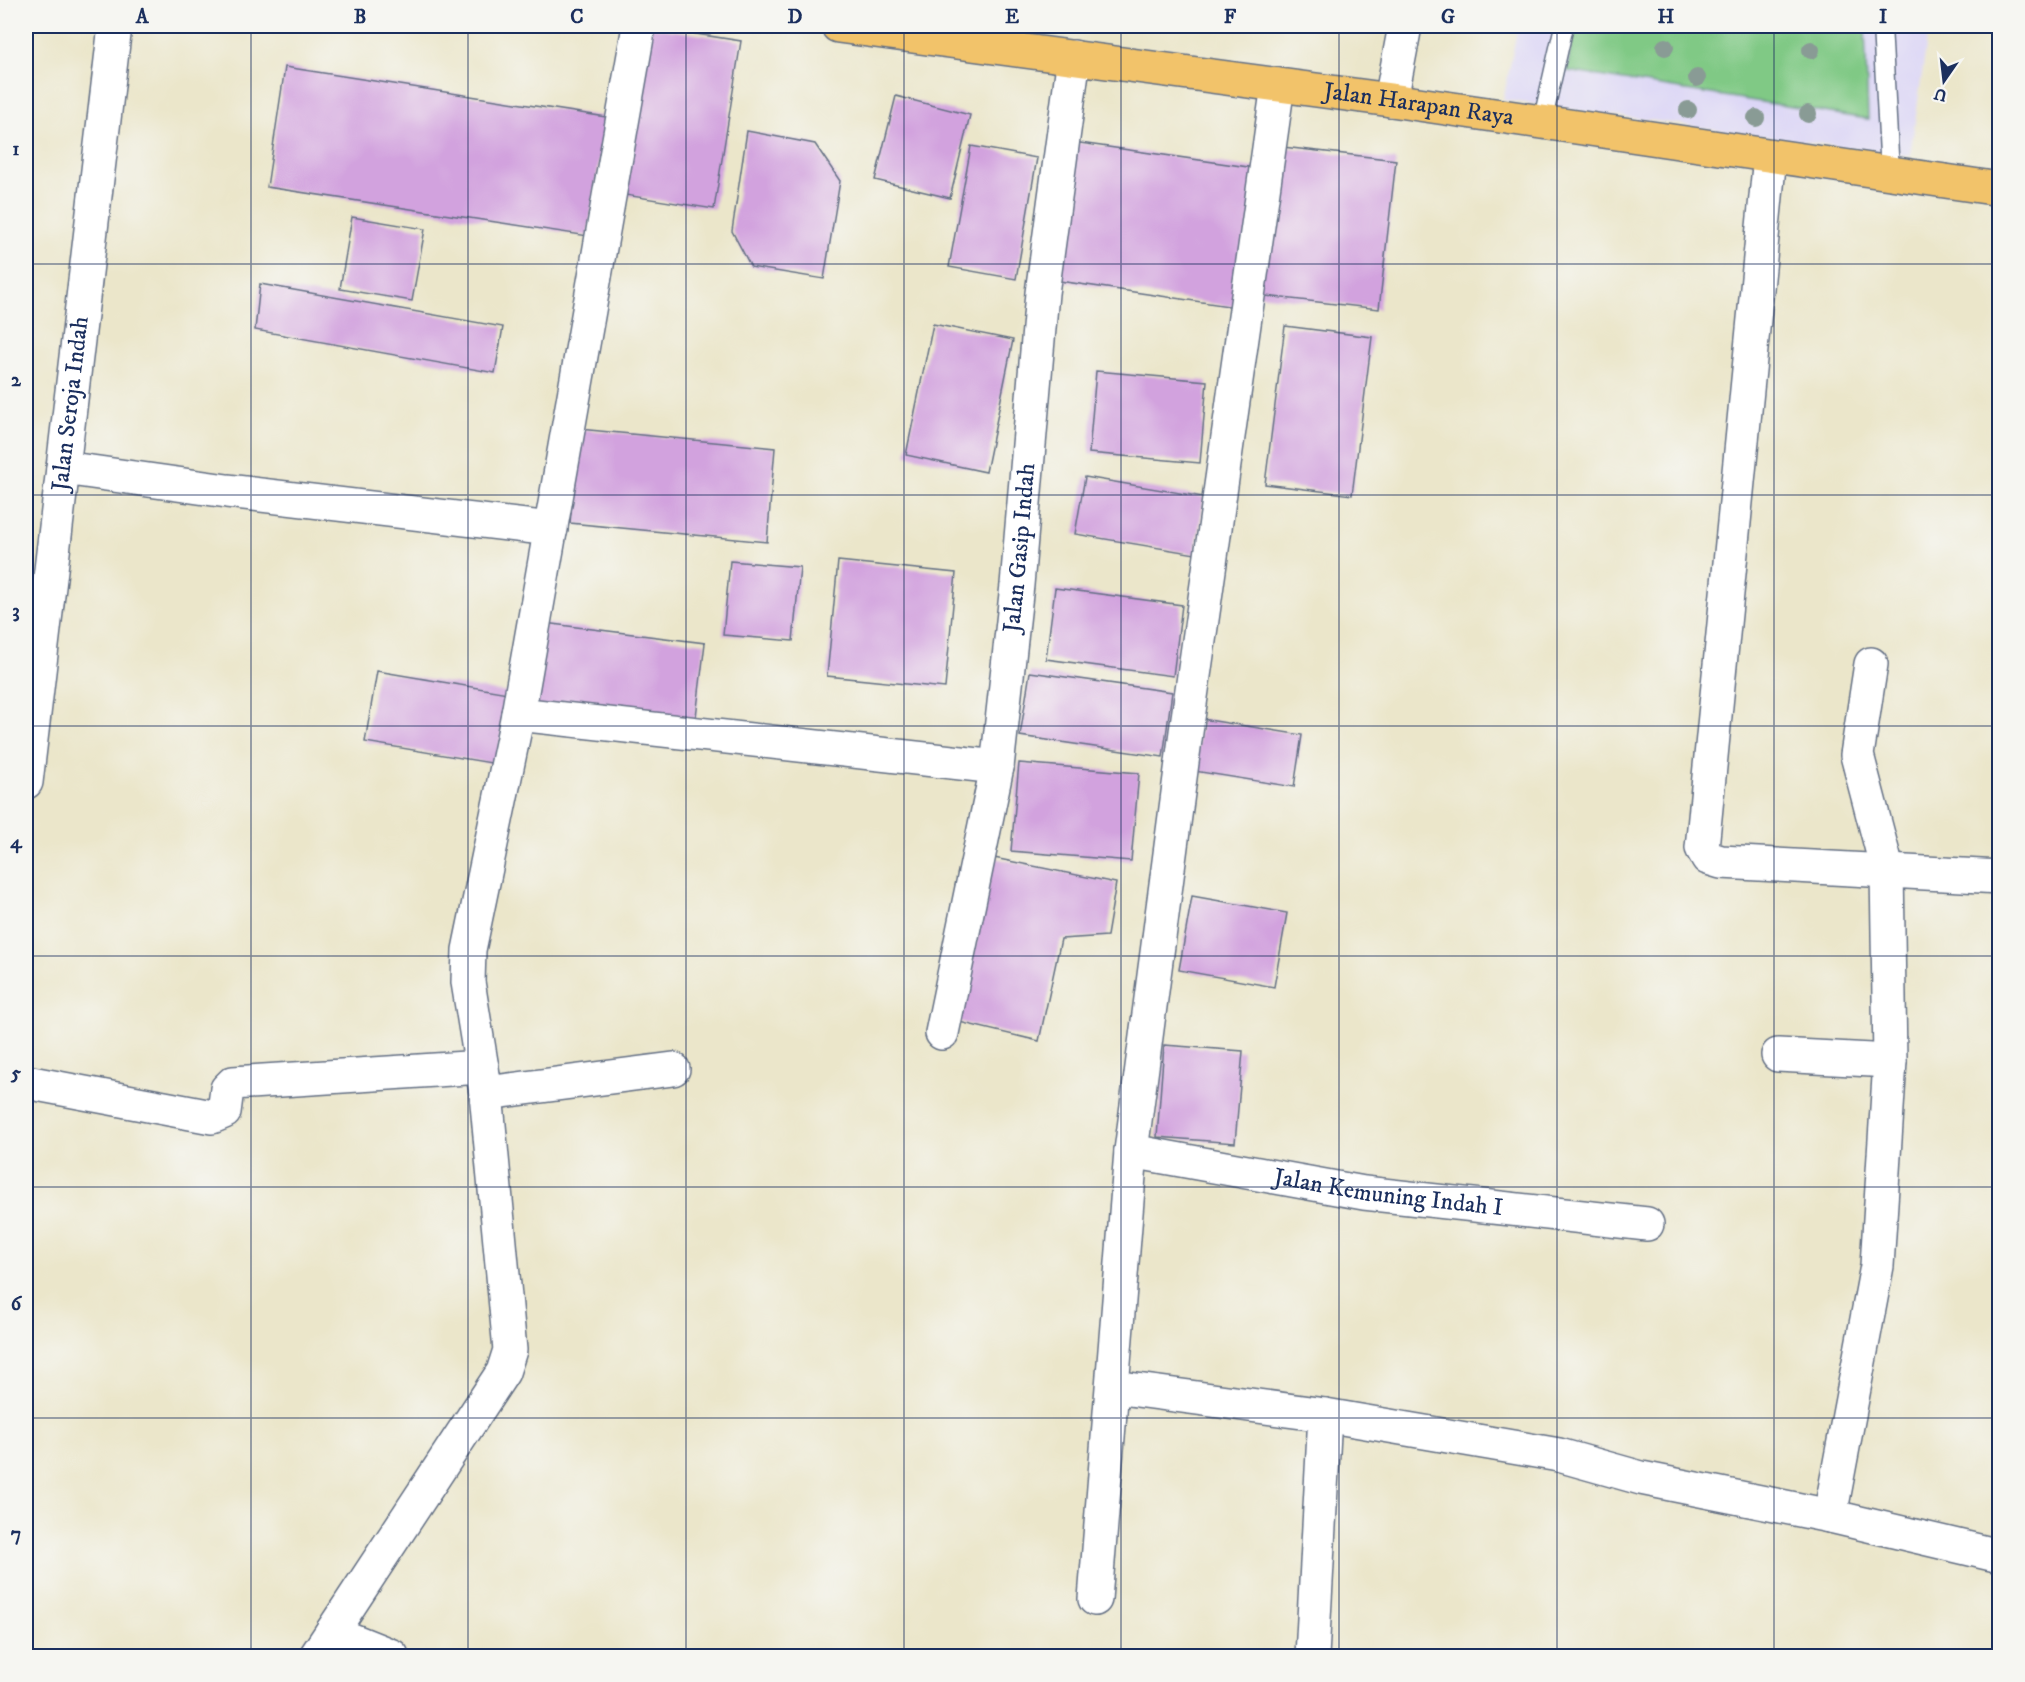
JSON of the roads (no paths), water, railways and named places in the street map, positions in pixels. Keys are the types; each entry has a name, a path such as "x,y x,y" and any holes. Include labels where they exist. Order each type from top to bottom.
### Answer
{"main road":[{"name":"Jalan Harapan Raya","path":"838,26 1391,100 2000,189"}],"street":[{"name":"Jalan Seroja Indah","path":"26,782 115,26"},
{"path":"392,1656 324,1644 508,1363 510,1334 484,1080 468,981 469,950 518,714 639,26"},
{"path":"1391,100 1405,26"},
{"name":"Jalan Gasip Indah","path":"942,1033 997,767 1017,585 1042,292 1074,57"},
{"path":"1095,1599 1114,1387 1131,1152 1186,732 1278,85"},
{"path":"1770,156 1702,848 1708,858 1721,862 1887,869 2000,877"},
{"path":"63,468 226,491 551,529"},
{"path":"1830,1516 1877,1266 1890,1060 1887,869 1857,755 1871,664"},
{"path":"518,714 997,767"},
{"path":"1778,1055 1890,1060"},
{"path":"26,1083 212,1117 224,1112 226,1089 233,1083 484,1080 674,1069"},
{"name":"Jalan Kemuning Indah I","path":"1131,1152 1364,1193 1647,1224"},
{"path":"1114,1387 1325,1415 1559,1455 1641,1478 1830,1516 2000,1556"},
{"path":"1312,1656 1325,1415"}],"lane":[{"path":"1542,123 1564,26"},
{"path":"1882,26 1890,173"}]}
